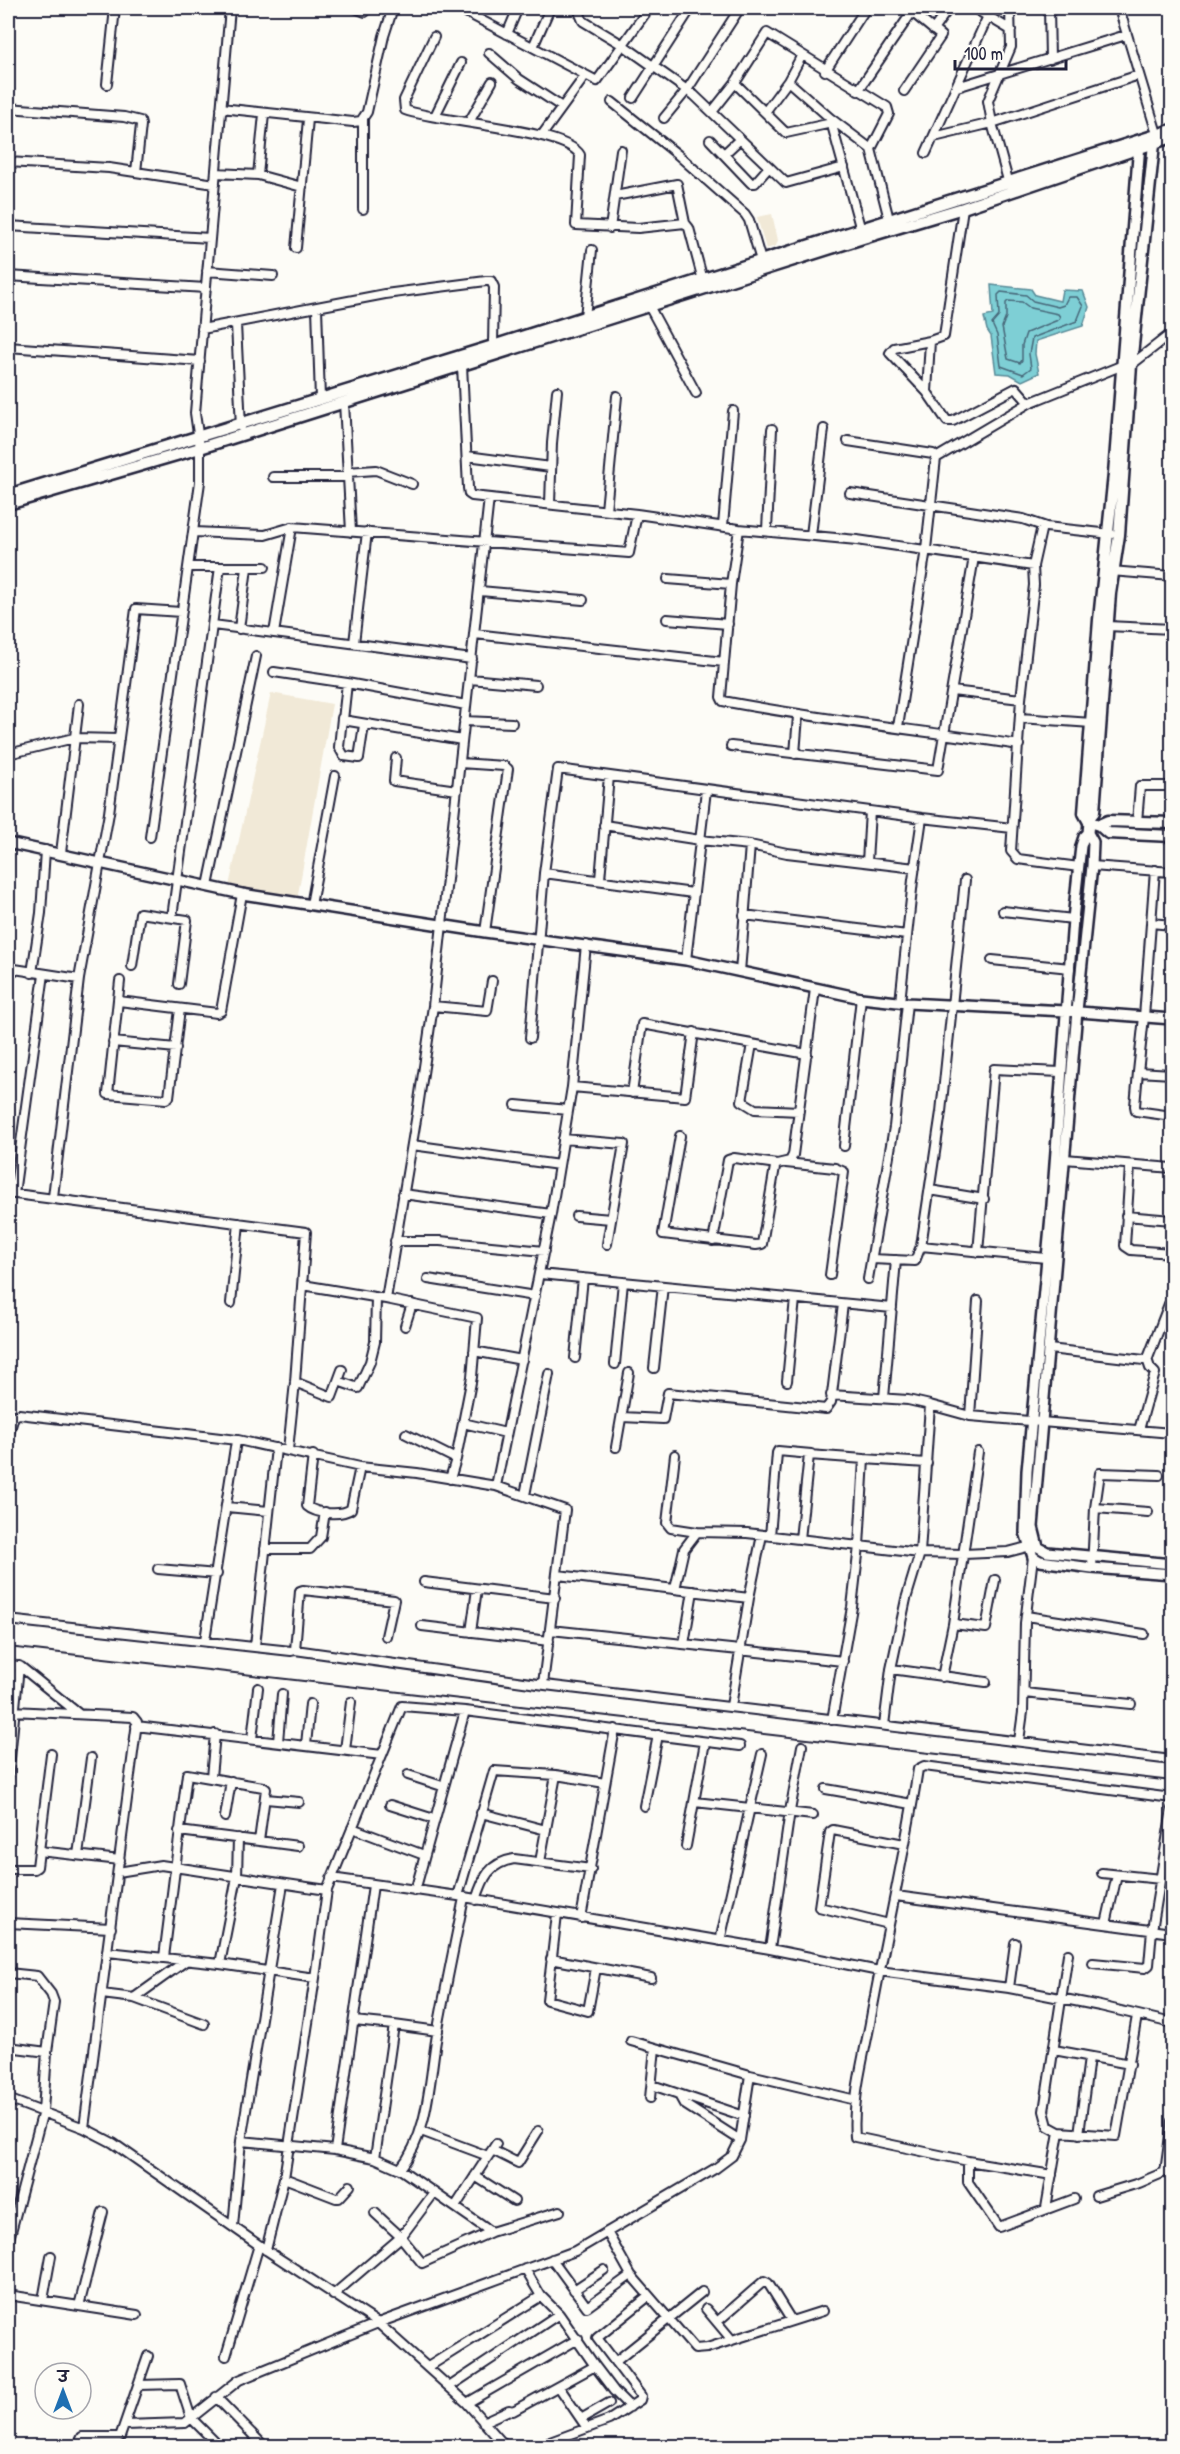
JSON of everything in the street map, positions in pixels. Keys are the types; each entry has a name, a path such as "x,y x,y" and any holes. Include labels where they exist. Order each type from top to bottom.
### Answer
{"main road":[{"path":"891,225 963,208 1010,188 1139,150 1173,130"},
{"path":"8,504 241,428 320,399 763,265 1157,140 1173,137"},
{"path":"1092,822 1107,626 1107,533 1157,140"},
{"path":"1139,150 1119,535 1108,571 1084,813 1108,833 1173,836"},
{"path":"241,428 344,402 649,306 704,283"},
{"path":"8,495 199,442"},
{"path":"1092,822 1173,823"}],"street":[{"path":"107,84 115,8"},
{"path":"150,837 200,482 199,442 195,413 230,8"},
{"path":"355,8 365,12"},
{"path":"363,208 363,118 367,112 384,36 393,8"},
{"path":"458,8 593,80 599,79 649,8"},
{"path":"507,34 518,8"},
{"path":"533,47 550,8"},
{"path":"582,8 580,14 583,21 623,45 687,90 788,183 844,167"},
{"path":"633,98 691,8"},
{"path":"664,118 687,90 740,8"},
{"path":"825,70 866,8"},
{"path":"933,30 949,8"},
{"path":"974,8 1011,30"},
{"path":"1010,8 1011,46 989,96 992,123 1010,188"},
{"path":"1049,8 1050,59"},
{"path":"1119,8 1157,140"},
{"path":"858,91 909,10 941,36 904,90"},
{"path":"926,153 988,16"},
{"path":"712,111 735,83 767,33 885,106 889,111 871,149"},
{"path":"957,87 1126,35"},
{"path":"434,37 403,103 403,107 408,111 542,135 579,152 576,225 610,228 685,223"},
{"path":"489,53 519,79 562,107"},
{"path":"765,112 788,81 802,55"},
{"path":"435,116 461,63"},
{"path":"934,137 992,123 1139,75"},
{"path":"542,135 585,76"},
{"path":"788,81 831,120 871,149 891,225"},
{"path":"469,122 492,82"},
{"path":"735,83 786,133 831,120"},
{"path":"612,102 677,154 745,214 763,265"},
{"path":"8,108 124,117 140,121 136,172"},
{"path":"221,108 308,119 353,122 363,118"},
{"path":"258,176 264,114"},
{"path":"296,248 308,119"},
{"path":"831,120 862,234"},
{"path":"710,140 751,183 755,183 769,167"},
{"path":"724,154 739,140"},
{"path":"610,228 621,150"},
{"path":"8,162 109,168 215,184"},
{"path":"216,173 258,176 302,187"},
{"path":"615,196 677,184 685,223 689,228 704,283"},
{"path":"963,208 944,336 894,348 890,353 927,392 949,422 1016,388 1029,403"},
{"path":"8,226 210,238"},
{"path":"585,317 592,250"},
{"path":"207,271 273,276"},
{"path":"8,276 206,288"},
{"path":"202,329 386,294 491,281 494,287 493,346"},
{"path":"649,306 696,393"},
{"path":"317,307 320,399"},
{"path":"236,324 241,428"},
{"path":"936,458 1029,403 1127,365 1173,333"},
{"path":"927,392 930,341"},
{"path":"8,347 200,361"},
{"path":"462,365 469,494 739,529 767,530 926,549 1033,566"},
{"path":"550,504 557,391"},
{"path":"606,510 617,396"},
{"path":"344,402 351,532"},
{"path":"723,526 733,411"},
{"path":"767,530 772,429"},
{"path":"811,535 824,429"},
{"path":"848,441 933,454 936,458"},
{"path":"467,456 551,467"},
{"path":"898,727 926,549 936,458"},
{"path":"273,477 347,475 376,470 412,484"},
{"path":"850,493 1023,519 1042,526 1119,535"},
{"path":"386,1299 433,1006 489,498"},
{"path":"194,532 265,535 292,526 629,554 637,514"},
{"path":"274,633 292,526"},
{"path":"1042,526 1033,566 1034,585 1021,699 1011,851 1018,859 1079,867"},
{"path":"739,529 731,584 721,697 723,701 798,716 898,727 1018,745"},
{"path":"354,643 367,532"},
{"path":"731,746 936,770 939,768 974,557"},
{"path":"189,567 265,567"},
{"path":"172,917 220,567"},
{"path":"239,629 247,567"},
{"path":"1108,571 1173,576"},
{"path":"668,579 731,584"},
{"path":"480,591 583,600"},
{"path":"53,1197 79,979 109,813 136,609 181,612"},
{"path":"667,619 728,624"},
{"path":"213,625 472,659"},
{"path":"1107,626 1173,629"},
{"path":"475,634 724,662"},
{"path":"208,886 256,656"},
{"path":"274,672 466,705"},
{"path":"470,679 536,685"},
{"path":"347,683 339,747 344,756 359,758 364,724"},
{"path":"952,692 1021,699"},
{"path":"61,853 79,704"},
{"path":"795,754 798,716"},
{"path":"342,718 344,721 462,740"},
{"path":"1020,718 1092,723"},
{"path":"464,721 512,723"},
{"path":"8,754 74,738 119,739"},
{"path":"396,758 394,781 457,790"},
{"path":"460,763 504,766 508,769 485,932"},
{"path":"530,1038 544,873 556,770 1012,828"},
{"path":"311,905 335,776"},
{"path":"600,879 609,776"},
{"path":"1137,822 1140,786 1173,786"},
{"path":"686,960 706,790"},
{"path":"867,862 870,811"},
{"path":"868,1279 894,1127 907,935 922,818"},
{"path":"1018,1741 1024,1694 1026,1616 1033,1557 1037,1421 1046,1258 1073,919 1082,842 1092,822"},
{"path":"604,825 700,840 750,845 788,853 915,868"},
{"path":"1037,1421 1049,1349 1077,1011 1092,866 1093,842 1088,834"},
{"path":"8,843 242,894 442,926 686,960 861,998 904,1003 1173,1018"},
{"path":"740,972 750,845"},
{"path":"32,973 41,913 45,850"},
{"path":"1092,866 1173,872"},
{"path":"1155,870 1135,1109 1138,1112 1173,1116"},
{"path":"544,873 693,893"},
{"path":"872,1259 915,1261 921,1245 942,1112 965,880"},
{"path":"119,1001 180,1009 221,1011 242,894"},
{"path":"1003,911 1073,919"},
{"path":"132,966 139,914 188,921 178,984"},
{"path":"744,915 907,935"},
{"path":"1151,922 1173,926"},
{"path":"496,1486 551,1214 572,1087 586,945"},
{"path":"992,960 1070,968"},
{"path":"8,969 79,979"},
{"path":"44,975 11,1194 53,1197 306,1232 288,1450"},
{"path":"120,981 106,1091 109,1094 168,1099 180,1009"},
{"path":"433,1006 487,1011 492,981"},
{"path":"680,1136 663,1233 713,1241 762,1244 774,1167 792,1159 815,989"},
{"path":"844,1146 861,998"},
{"path":"632,1093 642,1024 807,1054"},
{"path":"572,1087 685,1097 694,1032"},
{"path":"113,1042 176,1048"},
{"path":"752,1044 742,1101 755,1109 799,1111"},
{"path":"978,1252 994,1069 1061,1072"},
{"path":"1138,1072 1173,1074"},
{"path":"516,1104 568,1110"},
{"path":"563,1139 624,1144 607,1244"},
{"path":"412,1145 559,1165"},
{"path":"713,1241 728,1160 734,1158 835,1168 844,1172 830,1275"},
{"path":"1065,1160 1173,1168"},
{"path":"1130,1166 1124,1242 1128,1249 1173,1253"},
{"path":"930,1190 984,1199"},
{"path":"403,1194 551,1214"},
{"path":"576,1216 611,1219"},
{"path":"1126,1216 1173,1220"},
{"path":"231,1303 239,1223"},
{"path":"395,1241 440,1241 544,1251"},
{"path":"921,1245 1046,1258"},
{"path":"884,1398 896,1260"},
{"path":"540,1274 892,1308"},
{"path":"575,1358 583,1278"},
{"path":"428,1279 535,1296"},
{"path":"615,1364 623,1282"},
{"path":"303,1285 476,1317 474,1352 463,1423 450,1479"},
{"path":"654,1368 663,1286"},
{"path":"338,1381 358,1388 375,1342 376,1297"},
{"path":"787,1381 795,1299"},
{"path":"970,1416 978,1301"},
{"path":"405,1326 412,1304"},
{"path":"622,1417 663,1419 668,1393 822,1410 829,1407 843,1304"},
{"path":"1147,1359 1168,1305 1173,1304"},
{"path":"1049,1349 1147,1359"},
{"path":"474,1352 522,1360"},
{"path":"1139,1430 1147,1398 1156,1375 1147,1359"},
{"path":"295,1382 332,1397 342,1370"},
{"path":"616,1447 628,1373"},
{"path":"525,1495 549,1374"},
{"path":"831,1395 914,1401 970,1416 1173,1433"},
{"path":"884,1725 891,1669 906,1599 920,1553 930,1405"},
{"path":"8,1437 14,1416 19,1414 237,1440 360,1467 496,1486 565,1510 543,1684"},
{"path":"463,1423 506,1433"},
{"path":"406,1434 456,1459"},
{"path":"205,1640 237,1440"},
{"path":"255,1646 276,1448"},
{"path":"731,1706 749,1598 766,1536 778,1451 927,1463"},
{"path":"942,1677 953,1624 978,1452"},
{"path":"800,1539 811,1454"},
{"path":"313,1455 307,1507 313,1510 346,1512 351,1509 360,1467"},
{"path":"675,1455 667,1523 671,1528 800,1539 920,1553 1008,1552 1032,1546 1047,1552 1173,1564"},
{"path":"832,1720 843,1661 859,1546 864,1459"},
{"path":"1092,1568 1095,1508 1101,1472 1160,1475"},
{"path":"227,1507 269,1511"},
{"path":"1095,1508 1148,1512"},
{"path":"265,1548 310,1549 321,1537 325,1512"},
{"path":"675,1589 684,1549 697,1532"},
{"path":"1033,1557 1040,1561 1092,1568 1173,1574"},
{"path":"158,1569 217,1574"},
{"path":"558,1575 749,1598"},
{"path":"953,1624 986,1628 995,1580"},
{"path":"424,1582 555,1598"},
{"path":"471,1632 477,1589"},
{"path":"295,1650 300,1591 303,1590 394,1600 386,1636"},
{"path":"684,1644 693,1591"},
{"path":"1026,1616 1144,1634"},
{"path":"8,1620 295,1650 543,1684 1173,1760"},
{"path":"422,1626 549,1641"},
{"path":"551,1630 843,1661"},
{"path":"8,1664 19,1666 79,1714"},
{"path":"8,1779 9,1745 19,1666"},
{"path":"891,1669 986,1682"},
{"path":"252,1738 258,1688"},
{"path":"278,1742 282,1694"},
{"path":"1024,1694 1131,1704"},
{"path":"345,1750 351,1701"},
{"path":"306,1745 310,1704"},
{"path":"226,2356 284,2178 327,1890 403,1705 740,1746"},
{"path":"13,1711 135,1718 136,1726 120,1860 84,2127"},
{"path":"414,1891 465,1711"},
{"path":"136,1726 382,1755"},
{"path":"581,1918 615,1729"},
{"path":"211,1777 215,1734"},
{"path":"644,1806 658,1735"},
{"path":"686,1846 705,1742"},
{"path":"770,1949 802,1746"},
{"path":"8,1869 35,1869 51,1754"},
{"path":"720,1941 762,1754"},
{"path":"78,1855 91,1758"},
{"path":"1052,2175 968,2161 855,2136 856,2100 918,1769 924,1766 1173,1798"},
{"path":"400,2169 413,2151 421,2131 461,1897 481,1813 494,1771 556,1775 605,1782"},
{"path":"164,1957 186,1776 190,1774 211,1777 266,1789 259,1841"},
{"path":"408,1775 442,1786"},
{"path":"540,1862 556,1775"},
{"path":"225,1817 231,1781"},
{"path":"826,1789 912,1804"},
{"path":"266,1799 299,1802"},
{"path":"695,1802 813,1815"},
{"path":"390,1805 434,1819"},
{"path":"1093,1963 1148,1967 1152,1930 1173,1809"},
{"path":"481,1813 546,1830"},
{"path":"352,1828 424,1855"},
{"path":"889,1924 819,1907 830,1832 833,1830 904,1844"},
{"path":"179,1831 298,1846"},
{"path":"220,1964 237,1877 238,1838"},
{"path":"39,1851 120,1860"},
{"path":"476,1900 484,1876 497,1863 514,1859 591,1869"},
{"path":"118,1872 156,1865 327,1890"},
{"path":"1102,1873 1161,1879"},
{"path":"1106,1924 1117,1875"},
{"path":"331,1878 461,1897 770,1949 879,1971 1009,1988 1173,2023"},
{"path":"233,2226 242,2141 284,1884"},
{"path":"335,2150 373,1885"},
{"path":"896,1896 1173,1933"},
{"path":"557,1914 547,2000 586,2011 589,2009 596,1968"},
{"path":"8,1923 111,1928"},
{"path":"1009,1988 1015,1943"},
{"path":"108,1952 220,1964 315,1978"},
{"path":"1068,1954 1044,2111 1048,2126 1059,2132 1116,2136 1137,2016"},
{"path":"551,1959 651,1978"},
{"path":"134,1998 188,1960"},
{"path":"8,1973 37,1976 53,1997 43,2111 12,2211 8,2243"},
{"path":"102,1994 134,1998 204,2024"},
{"path":"354,2021 438,2031"},
{"path":"375,2158 394,2025"},
{"path":"631,2041 750,2075 856,2100"},
{"path":"8,2047 47,2052"},
{"path":"650,2098 655,2048"},
{"path":"1054,2050 1130,2064"},
{"path":"1079,2134 1089,2058"},
{"path":"125,2425 185,2423 239,2380 378,2323 587,2245 732,2156 740,2140 750,2075"},
{"path":"652,2085 744,2116"},
{"path":"679,2095 684,2104 740,2140"},
{"path":"8,2099 84,2127 145,2163 262,2248 378,2323 467,2403 505,2446"},
{"path":"1096,2196 1169,2171 1172,2125"},
{"path":"421,2131 492,2150 518,2163 538,2131"},
{"path":"1046,2208 1059,2132"},
{"path":"242,2141 335,2150 375,2158 400,2169 491,2232"},
{"path":"455,2207 492,2150"},
{"path":"968,2161 968,2182 997,2226 1001,2227 1074,2199"},
{"path":"475,2176 514,2201"},
{"path":"284,2178 336,2199 350,2186"},
{"path":"333,2295 401,2237 434,2193"},
{"path":"375,2213 401,2237 422,2263 491,2232 560,2211"},
{"path":"79,2306 103,2212"},
{"path":"608,2232 631,2275 695,2349 707,2348 823,2311"},
{"path":"43,2301 51,2256"},
{"path":"552,2259 587,2307 631,2275"},
{"path":"525,2269 541,2296 559,2314 595,2366 630,2407"},
{"path":"574,2290 604,2270"},
{"path":"717,2322 764,2281 768,2283 791,2320"},
{"path":"615,2362 702,2292"},
{"path":"8,2295 136,2315"},
{"path":"428,2367 541,2296"},
{"path":"539,2446 609,2420 640,2400 641,2397 597,2338 649,2296"},
{"path":"706,2309 732,2340"},
{"path":"449,2387 559,2314"},
{"path":"467,2403 578,2339"},
{"path":"78,2446 82,2437 120,2438 148,2356"},
{"path":"483,2422 509,2410 513,2411 595,2366"},
{"path":"138,2385 180,2384 191,2418 219,2446"},
{"path":"559,2386 587,2428"},
{"path":"216,2397 264,2446"},
{"path":"581,2419 609,2403"}],"shaded area":[{"path":"772,214 778,240 776,246 766,249 757,217"},
{"path":"271,693 332,704 297,900 229,886"}],"water":[{"path":"991,285 1031,289 1035,295 1060,301 1062,290 1083,291 1089,307 1083,326 1036,341 1035,354 1039,373 1022,381 1010,374 996,373 991,336 984,317 993,315"}],"railway":[{"path":"8,1647 1172,1781"}]}
